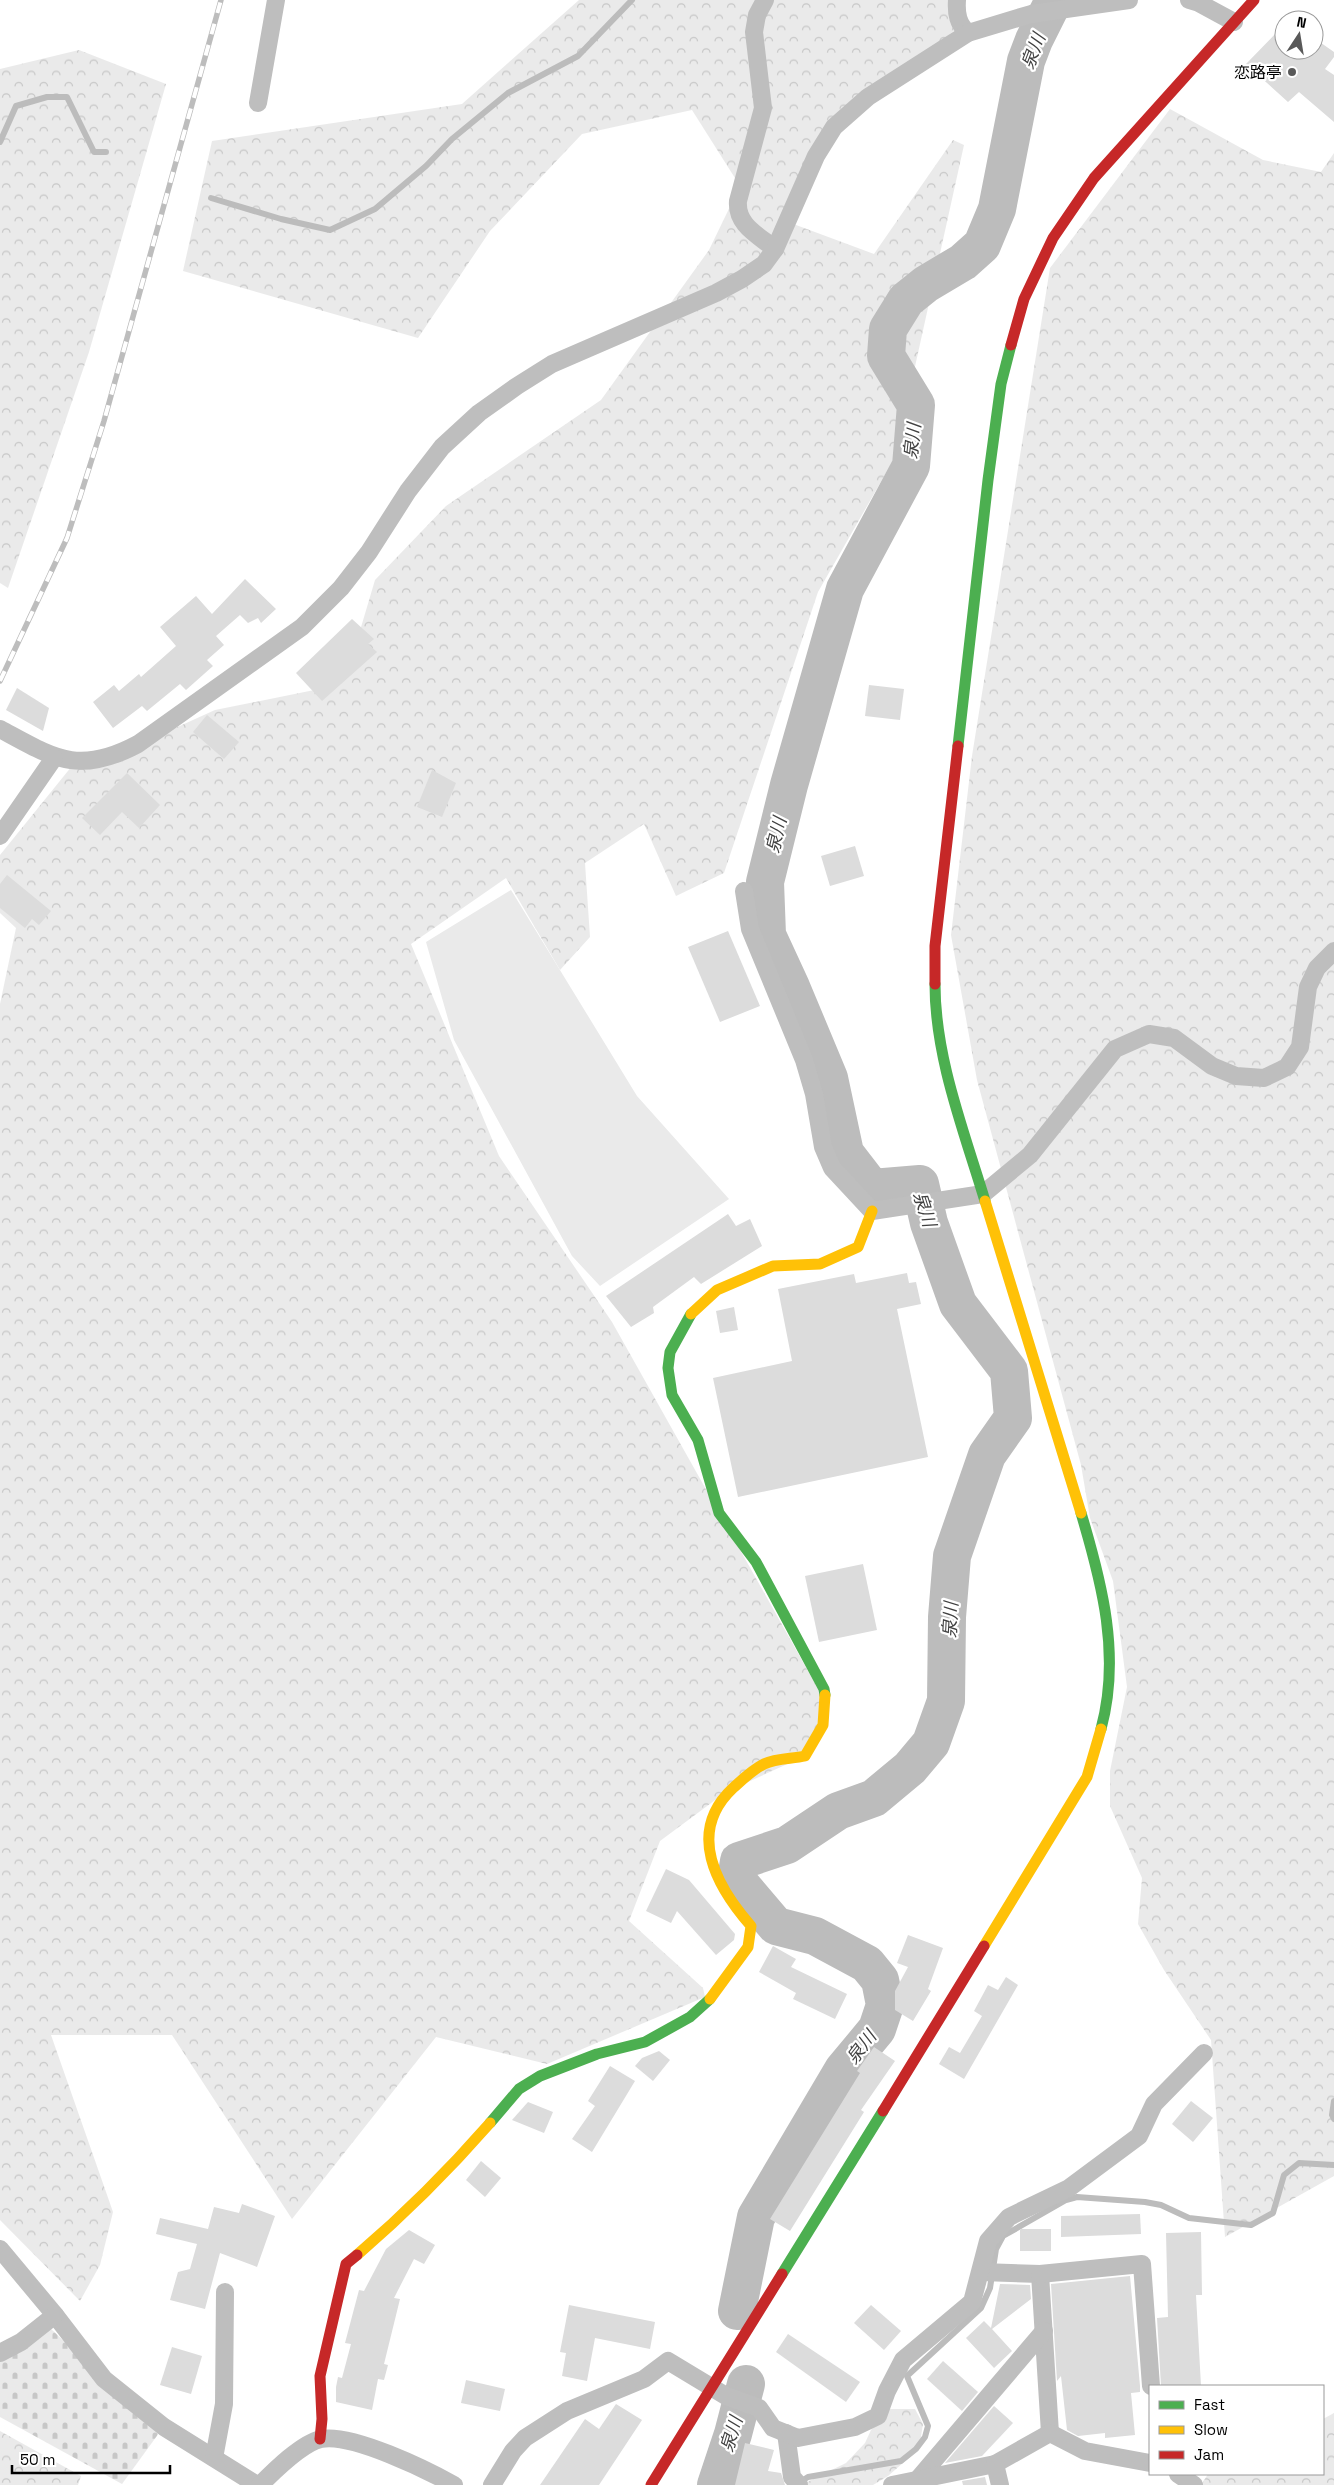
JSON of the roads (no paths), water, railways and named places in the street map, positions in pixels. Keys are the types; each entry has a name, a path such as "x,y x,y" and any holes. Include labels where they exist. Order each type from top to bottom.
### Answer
{"street":[{"path":"258,102 276,0"},
{"path":"765,0 758,15 754,32 763,108 738,201 737,212 742,222 775,249"},
{"path":"957,0 956,10 960,26 968,34"},
{"path":"0,729 54,758 67,761 88,761 115,756 138,744 302,627 341,588 369,552 408,491 442,447 479,413 516,386 552,364 742,279 764,264 775,249 816,156 837,122 868,97 968,34 1031,14 1129,0"},
{"path":"1189,0 1200,3 1234,22"},
{"path":"652,2485 719,2391 1060,1824 1087,1777 1102,1726 1110,1675 1109,1624 1098,1571 953,1096 941,1045 935,997 935,946 988,480 1001,384 1024,299 1052,238 1094,178 1254,0"},
{"path":"0,836 54,758"},
{"path":"744,891 750,929 804,1060 814,1094 823,1147 832,1168 872,1211"},
{"path":"872,1211 983,1194 1030,1155 1115,1049 1150,1034 1174,1038 1212,1066 1236,1076 1264,1078 1287,1068 1300,1047 1308,987 1317,968 1334,951"},
{"path":"320,2439 322,2419 320,2376 346,2264 414,2206 446,2174 519,2089 540,2076 597,2054 645,2042 690,2017 713,1997 748,1947 751,1926 736,1911 716,1879 708,1847 712,1815 726,1792 764,1764 805,1756 821,1732 826,1709 824,1689 756,1562 719,1513 698,1440 672,1395 668,1368 670,1352 692,1312 716,1290 773,1266 820,1264 858,1247 872,1211"},
{"path":"492,2485 513,2451 525,2438 567,2411 644,2378 668,2362 719,2391 759,2408 773,2428 798,2438 855,2427 878,2416 887,2392 903,2360 972,2302 988,2273 988,2241 1009,2217 1069,2188 1139,2136 1154,2104 1204,2053"},
{"path":"0,2250 55,2315 104,2379 164,2427 258,2485 284,2460 320,2439 342,2439 428,2470 454,2485"},
{"path":"988,2273 1040,2274 1142,2264 1151,2385"},
{"path":"1040,2274 1050,2433"},
{"path":"214,2458 224,2404 225,2292"},
{"path":"0,2354 21,2342 55,2315"},
{"path":"918,2480 1044,2331"},
{"path":"786,2433 796,2481"},
{"path":"1050,2433 1085,2451 1149,2463"},
{"path":"892,2485 995,2464 1050,2433"},
{"path":"995,2464 1000,2485"},
{"path":"1179,2475 1194,2485"}],"waterway":[{"path":"211,198 281,219 330,230 375,209 426,166 452,139 508,93 578,56 632,0"},
{"name":"泉川","path":"737,2311 756,2217 843,2070 877,2029 885,2005 880,1980 867,1964 815,1936 776,1926 736,1879 739,1861 787,1845 838,1811 874,1798 910,1768 931,1743 946,1701 947,1617 952,1556 987,1455 1013,1418 1009,1371 958,1304 929,1223 920,1184 872,1188 845,1153 829,1078 767,935 765,882 789,785 845,589 911,466 916,405 886,356 888,329 906,300 926,284 963,262 982,245 997,209 1026,61 1054,0"},
{"path":"0,142 16,106 47,97 67,97 94,152 106,152"},
{"path":"1334,2101 1332,2115 1334,2119"},
{"path":"800,2482 808,2477 901,2461 916,2449 925,2437 928,2426 907,2376 981,2308 990,2288 996,2249 1003,2236 1066,2200 1077,2197 1145,2202 1161,2205 1189,2218 1251,2225 1273,2213 1284,2175 1299,2163 1334,2165"},
{"name":"泉川","path":"716,2485 733,2434 746,2384"}],"railway":[{"path":"0,681 67,538 104,421 221,0"}],"place":[{"name":"恋路亭","path":"1292,72"}]}
